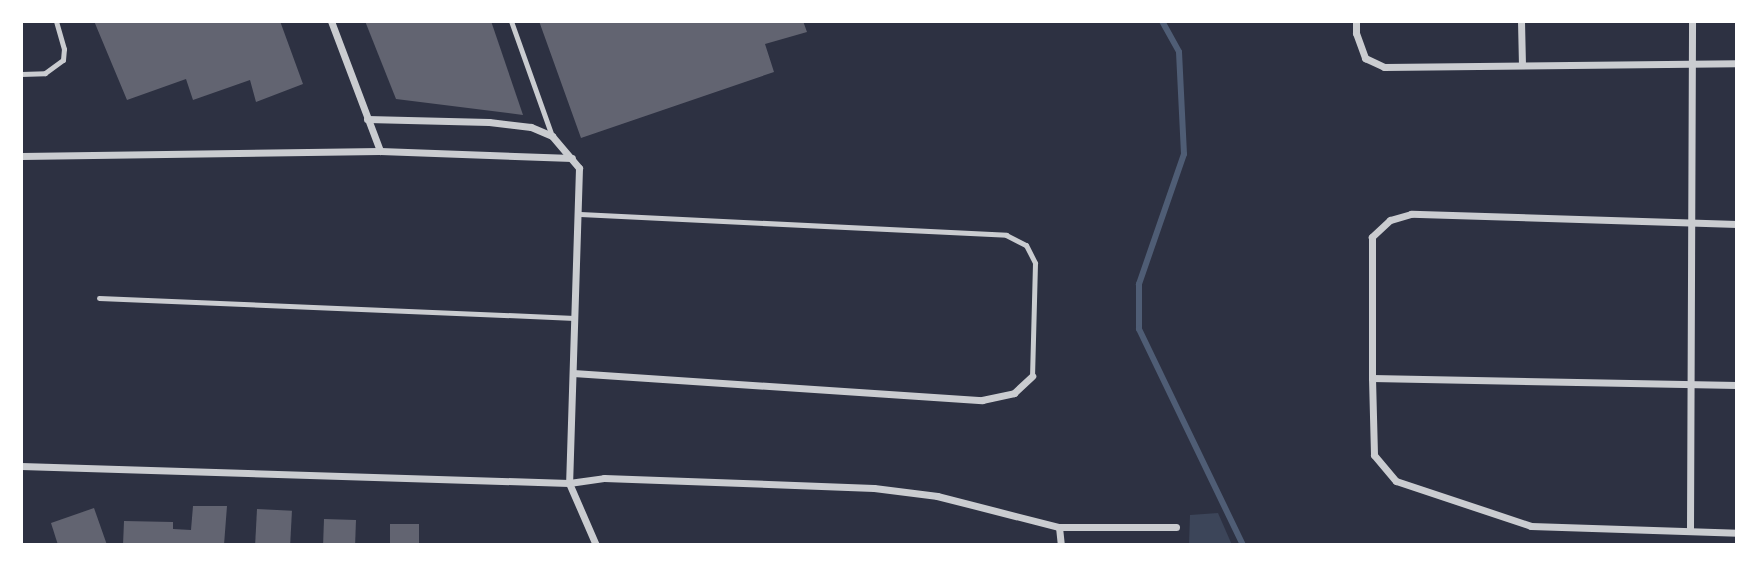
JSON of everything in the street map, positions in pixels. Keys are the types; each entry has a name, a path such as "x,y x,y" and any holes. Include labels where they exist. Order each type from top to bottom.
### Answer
{"street":[{"path":"331,21 380,151"},
{"path":"1356,21 1356,33 1365,58 1384,67 1737,63"},
{"path":"1521,21 1522,65"},
{"path":"1690,529 1693,386 1692,21"},
{"path":"367,119 489,121 531,127 552,136 579,168 580,214 569,483 596,545"},
{"path":"21,156 380,151 572,158"},
{"path":"1737,224 1411,214 1390,220 1373,237 1372,378 1374,455 1396,481 1531,526 1690,529 1737,533"},
{"path":"573,373 982,400 1014,393 1032,376"},
{"path":"1372,378 1737,385"},
{"path":"21,466 569,483 604,478 874,488 937,496 1059,527 1175,527"},
{"path":"1059,527 1061,545"}],"lane":[{"path":"21,74 45,73 62,60 64,49 56,21"},
{"path":"511,21 552,136"},
{"path":"580,214 1006,234 1026,245 1035,263 1032,376"},
{"path":"99,298 576,318"}],"shaded area":[{"path":"1218,513 1232,545 1189,545 1190,515"}],"building":[{"path":"94,21 280,21 303,84 256,102 250,80 193,100 186,79 127,100"},
{"path":"365,21 491,21 523,115 396,99"},
{"path":"539,21 803,21 807,32 765,44 774,72 581,138"},
{"path":"193,506 227,506 224,545 123,545 124,521 173,522 173,529 191,530"},
{"path":"94,508 107,545 58,545 51,523"},
{"path":"257,509 292,511 290,545 255,545"},
{"path":"324,519 356,520 355,545 323,545"},
{"path":"390,524 419,524 419,545 390,545"}],"waterway":[{"path":"1162,21 1179,52 1184,154 1139,284 1139,329 1243,545"}]}
